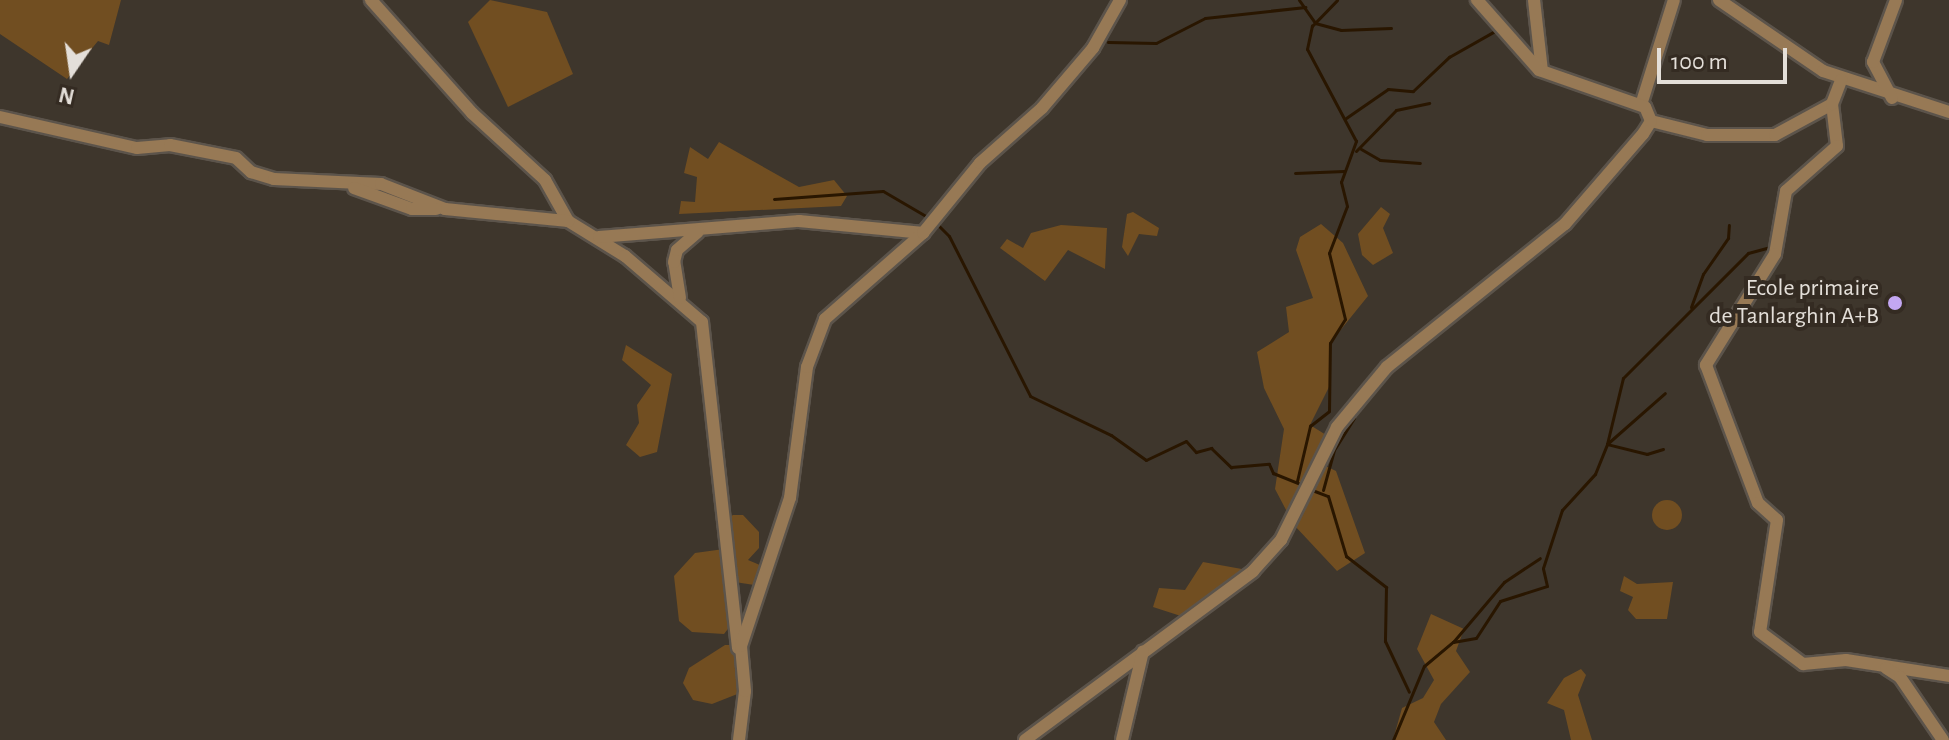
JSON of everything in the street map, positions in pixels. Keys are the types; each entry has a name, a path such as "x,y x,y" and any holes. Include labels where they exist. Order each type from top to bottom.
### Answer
{"street":[{"path":"371,0 472,113 545,180 568,221"},
{"path":"739,655 790,498 814,341 839,302 923,233 980,163 1077,70 1120,0"},
{"path":"1477,0 1542,71 1641,105 1651,121 1707,135 1775,135 1832,104"},
{"path":"1534,0 1542,71"},
{"path":"1641,105 1674,0"},
{"path":"1719,0 1841,80 1892,98 1949,112"},
{"path":"1892,98 1873,62 1896,0"},
{"path":"1841,80 1832,104 1837,146 1786,191 1775,254 1720,337 1706,370 1724,400 1758,503 1777,520 1761,635 1803,664 1879,664 1949,676"},
{"path":"0,117 137,148 170,145 236,158 251,172 274,179 347,185 381,184 445,209 568,221 596,237 681,301 707,334 709,401 745,691 739,740"},
{"path":"1025,740 1253,571 1281,540 1337,427 1387,367 1565,224 1651,121"},
{"path":"596,237 799,221 923,233"},
{"path":"681,301 674,272 677,250 701,231"},
{"path":"1122,740 1143,651"},
{"path":"1879,664 1900,677 1943,740"}],"shaded area":[{"path":"0,0 121,0 109,45 98,41 67,79 0,34"},
{"path":"490,0 547,12 573,74 508,107 468,22"},
{"path":"719,142 799,187 834,180 847,196 841,206 679,214 681,201 695,202 697,177 684,173 690,147 708,159"},
{"path":"1381,207 1390,214 1383,228 1393,253 1373,265 1362,255 1358,234"},
{"path":"1133,212 1159,228 1157,236 1139,234 1128,256 1122,247 1127,214"},
{"path":"1321,224 1343,243 1368,296 1330,343 1330,385 1310,425 1331,438 1319,463 1336,471 1365,553 1337,571 1294,525 1275,489 1284,429 1264,388 1257,352 1289,332 1286,307 1313,298 1296,250 1300,237"},
{"path":"1061,225 1107,228 1105,269 1068,250 1045,281 1000,248 1007,239 1023,248 1031,233"},
{"path":"626,345 672,374 657,452 640,457 626,445 639,423 637,405 651,385 622,360"},
{"path":"1667,500 1677,505 1682,515 1677,525 1667,530 1657,525 1652,515 1657,505"},
{"path":"733,515 743,515 759,532 759,548 748,560 767,568 761,586 728,581 734,621 724,634 692,632 679,621 674,576 695,553 724,549 723,521"},
{"path":"1203,562 1253,571 1187,618 1153,607 1159,588 1185,590"},
{"path":"1624,576 1637,584 1673,582 1667,619 1636,619 1628,610 1633,597 1620,591"},
{"path":"1431,614 1464,629 1456,651 1470,672 1441,704 1434,722 1446,740 1393,740 1402,708 1423,698 1434,680 1417,649"},
{"path":"725,645 738,645 745,691 712,704 693,700 683,683 689,668"},
{"path":"1581,669 1586,675 1578,695 1592,740 1571,740 1564,710 1547,703 1564,678"}],"waterway":[{"path":"1299,0 1315,23 1341,30 1391,28"},
{"path":"1297,481 1310,426 1329,411 1330,343 1345,319 1329,253 1347,206 1341,182 1356,141 1307,49 1312,26 1337,0"},
{"path":"1108,42 1156,43 1205,18 1305,7"},
{"path":"1346,118 1388,89 1413,91 1449,57 1495,31"},
{"path":"1356,151 1396,110 1429,103"},
{"path":"1361,149 1380,160 1420,163"},
{"path":"1295,173 1344,171"},
{"path":"774,199 883,191 929,218"},
{"path":"936,223 949,236 1030,396 1111,435 1146,460 1186,441 1196,452 1211,448 1231,467 1269,464 1273,473 1306,486"},
{"path":"1691,307 1703,274 1728,238 1729,225"},
{"path":"1663,449 1647,454 1607,444 1623,378 1748,253 1770,247"},
{"path":"1393,740 1424,666 1453,642 1476,638 1500,601 1547,586 1543,568 1562,510 1595,474 1607,444 1665,393"},
{"path":"1323,490 1334,450 1354,418"},
{"path":"1312,490 1328,496 1346,556 1386,587 1385,641 1409,692"},
{"path":"1453,642 1504,582 1540,558"}],"place":[{"name":"Ecole primaire de Tanlarghin A+B","path":"1895,303"}]}
